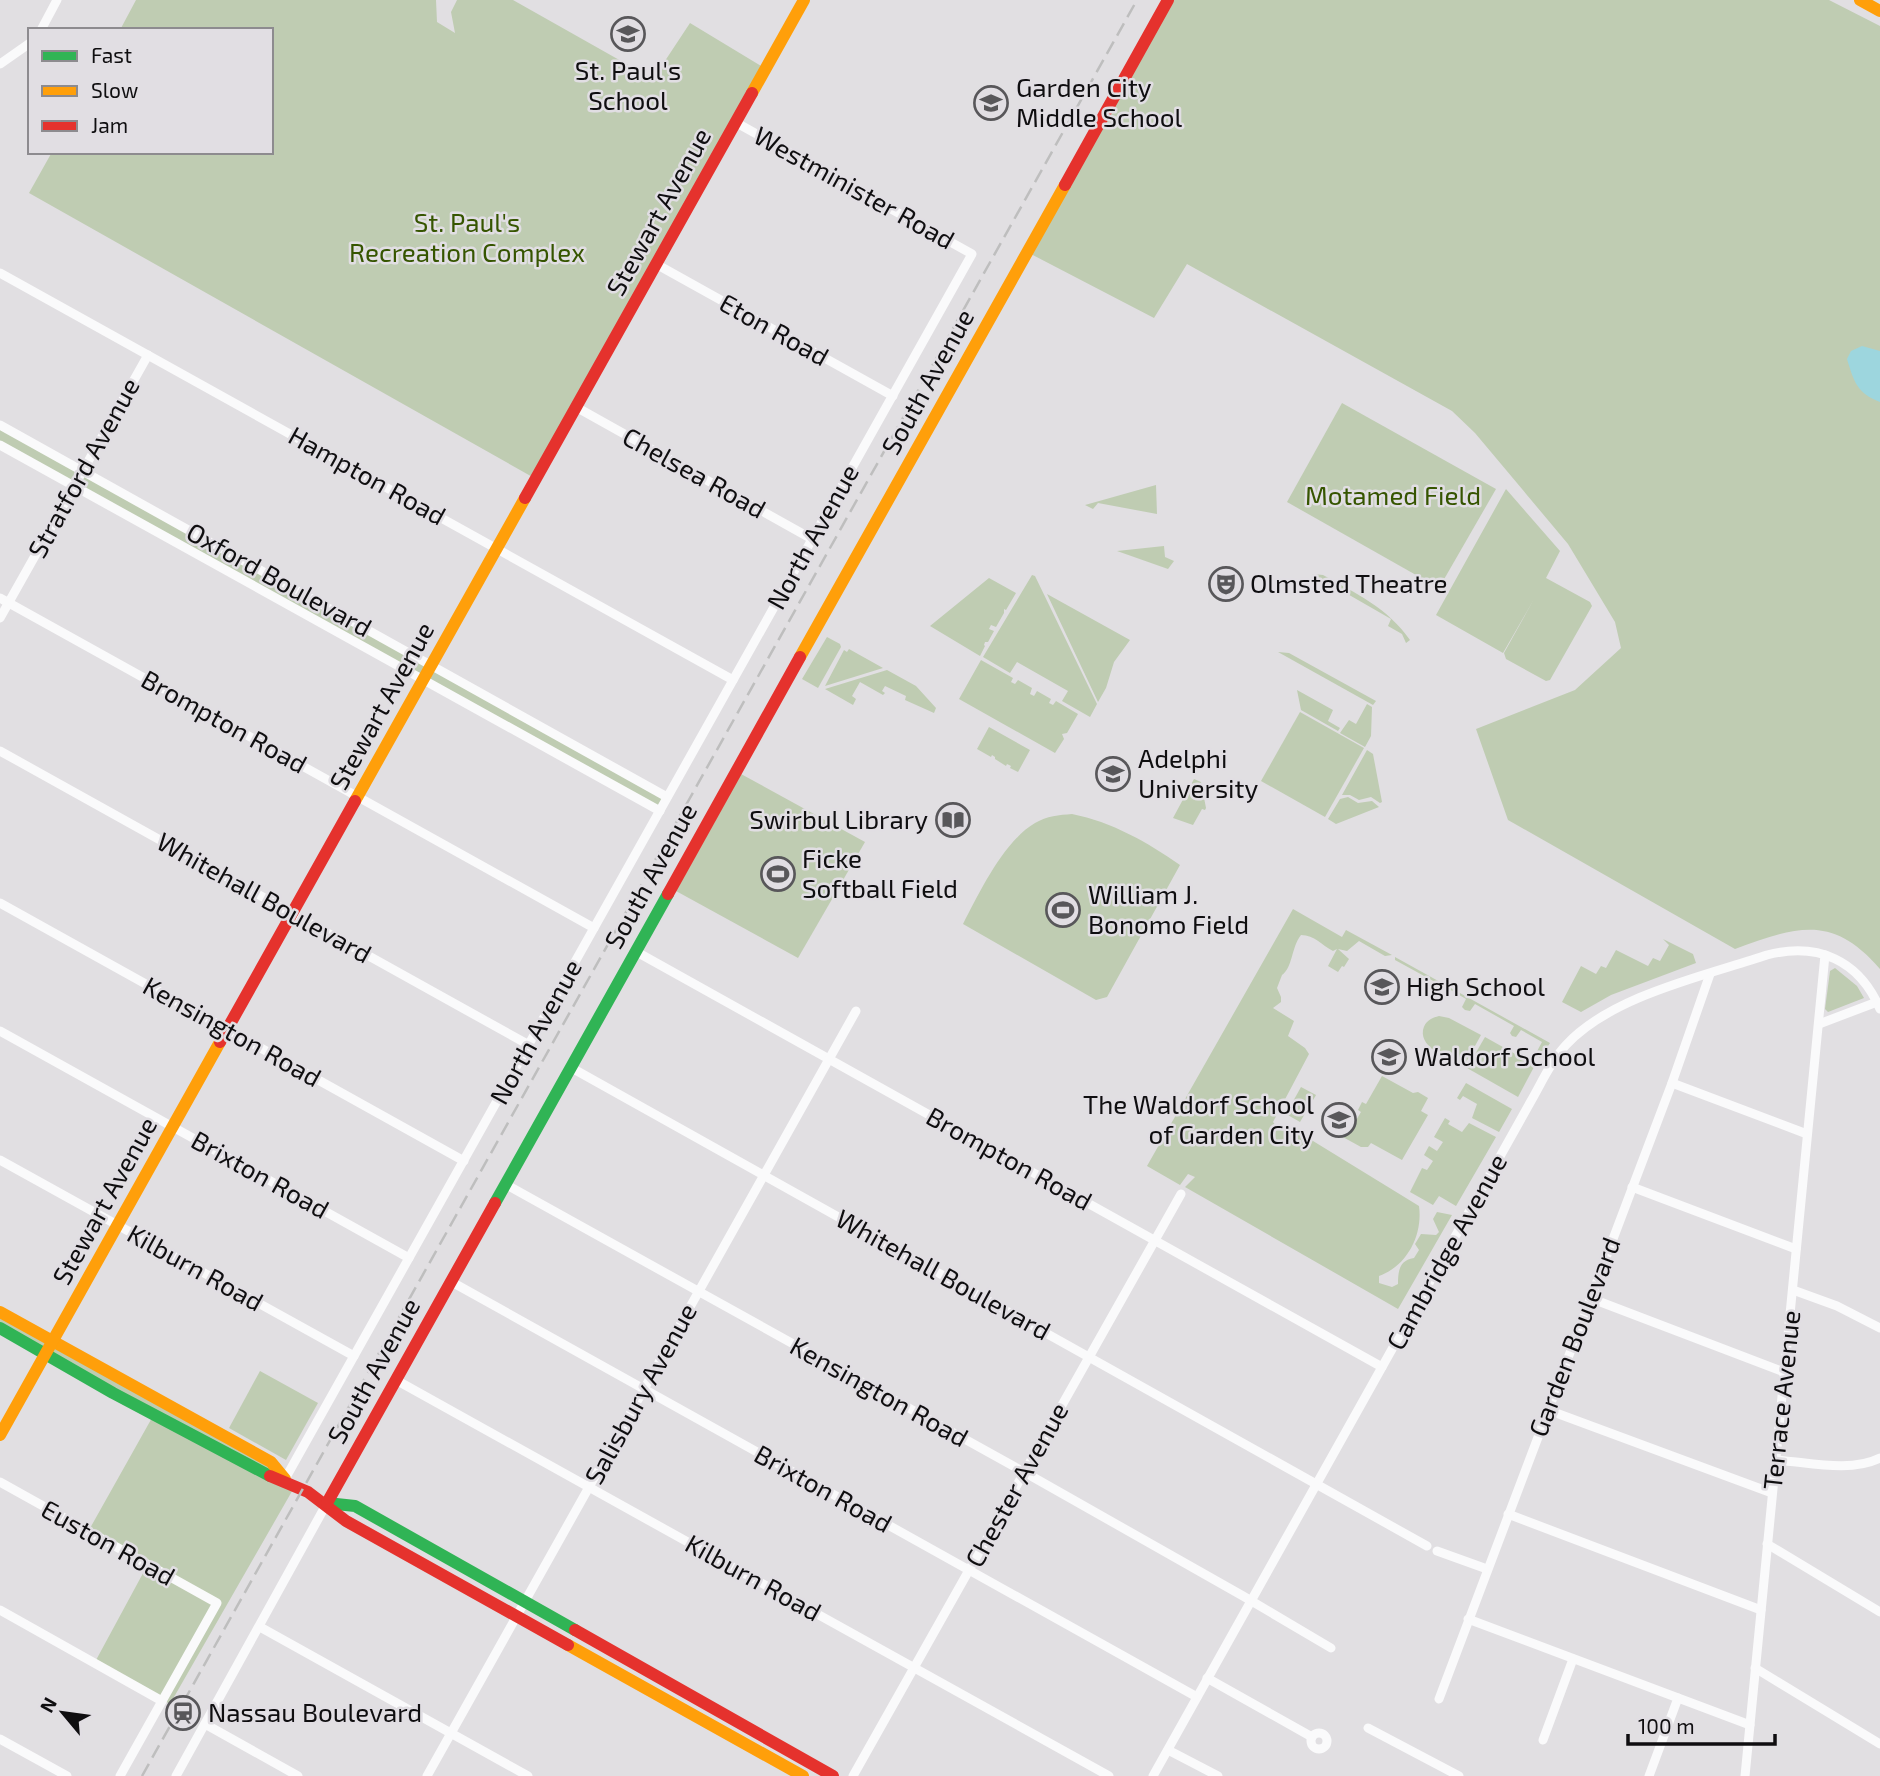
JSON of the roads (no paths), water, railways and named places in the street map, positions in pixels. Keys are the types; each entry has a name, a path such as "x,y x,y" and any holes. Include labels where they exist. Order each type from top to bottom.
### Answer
{"main road":[{"name":"Stewart Avenue","path":"0,1435 804,0"},
{"name":"South Avenue","path":"327,1503 1168,0"},
{"path":"1860,0 1880,10"},
{"path":"0,1312 49,1348 264,1474 285,1479 327,1503 346,1521 803,1776"},
{"path":"0,1328 49,1348"},
{"path":"327,1503 355,1506 833,1776"}],"street":[{"path":"42,28 57,0"},
{"path":"0,64 28,44"},
{"name":"Westminister Road","path":"735,122 972,254"},
{"name":"North Avenue","path":"285,1479 972,254"},
{"name":"Eton Road","path":"656,264 892,396"},
{"name":"Hampton Road","path":"0,273 733,680"},
{"name":"Stratford Avenue","path":"0,618 4,601 83,471 148,355"},
{"name":"Chelsea Road","path":"576,407 812,539"},
{"name":"Oxford Boulevard","path":"0,425 667,797"},
{"name":"Oxford Boulevard","path":"0,444 660,811"},
{"path":"190,550 199,536"},
{"path":"304,613 312,599"},
{"name":"Brompton Road","path":"4,601 594,928"},
{"path":"545,747 553,733"},
{"name":"Whitehall Boulevard","path":"0,751 529,1045"},
{"name":"Kensington Road","path":"0,903 464,1161"},
{"name":"Cambridge Avenue","path":"1153,1776 1550,1067 1565,1046 1588,1025 1617,1008 1782,951 1802,950 1839,960 1861,977 1878,1005"},
{"name":"Brompton Road","path":"635,951 1382,1367"},
{"name":"Terrace Avenue","path":"1745,1776 1825,955"},
{"name":"Garden Boulevard","path":"1439,1699 1672,1083 1710,974"},
{"path":"1819,1024 1878,1005"},
{"name":"Salisbury Avenue","path":"427,1776 856,1011"},
{"name":"Brixton Road","path":"0,1031 409,1258"},
{"name":"Whitehall Boulevard","path":"570,1068 1427,1546"},
{"path":"1672,1083 1807,1134"},
{"name":"Kilburn Road","path":"0,1160 354,1356"},
{"name":"Kensington Road","path":"505,1184 1024,1472 1331,1648"},
{"path":"1632,1187 1796,1250"},
{"name":"Chester Avenue","path":"853,1776 1181,1194"},
{"name":"Brixton Road","path":"450,1281 1197,1697"},
{"path":"1793,1290 1837,1306 1880,1328"},
{"path":"1590,1298 1784,1372"},
{"name":"Kilburn Road","path":"396,1380 1109,1776"},
{"path":"1548,1410 1772,1493"},
{"path":"1776,1460 1853,1466 1871,1463 1880,1458"},
{"name":"Euston Road","path":"0,1482 217,1603 162,1701"},
{"name":"South Avenue","path":"176,1776 327,1503"},
{"path":"1508,1514 1761,1610"},
{"path":"1767,1544 1880,1612"},
{"path":"1437,1551 1487,1569"},
{"path":"0,1611 162,1701 120,1776"},
{"path":"1468,1619 1750,1725"},
{"path":"260,1627 528,1776"},
{"path":"1543,1740 1573,1658"},
{"path":"1755,1668 1880,1744"},
{"path":"1207,1678 1312,1737"},
{"path":"1649,1776 1678,1698"},
{"path":"205,1724 298,1776"},
{"path":"1368,1728 1459,1776"},
{"path":"0,1739 67,1776"},
{"path":"1167,1750 1218,1776"}],"water":[{"path":"1862,346 1880,351 1880,402 1861,391 1849,367 1847,359 1851,351"}],"railway":[{"path":"142,1776 1137,0"}],"place":[{"name":"St. Paul's School","path":"628,34"},
{"name":"Garden City Middle School","path":"991,103"},
{"name":"Olmsted Theatre","path":"1226,584"},
{"name":"Adelphi University","path":"1113,774"},
{"name":"Swirbul Library","path":"953,820"},
{"name":"Ficke Softball Field","path":"778,874"},
{"name":"William J. Bonomo Field","path":"1063,910"},
{"name":"High School","path":"1382,987"},
{"name":"Waldorf School","path":"1389,1057"},
{"name":"The Waldorf School of Garden City","path":"1339,1120"},
{"name":"Nassau Boulevard","path":"183,1713"}],"park label":[{"name":"St. Paul's Recreation Complex","path":"467,238"},
{"name":"Motamed Field","path":"1393,496"}]}
